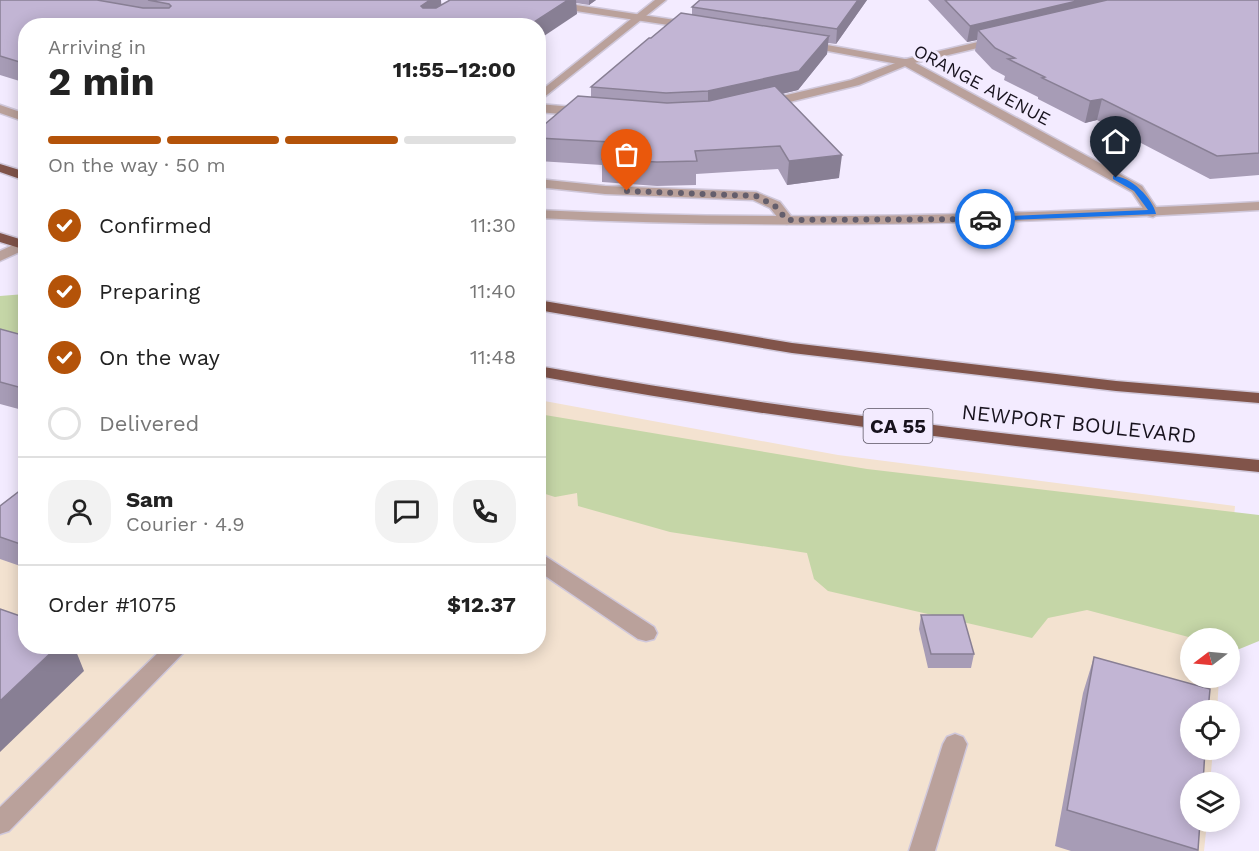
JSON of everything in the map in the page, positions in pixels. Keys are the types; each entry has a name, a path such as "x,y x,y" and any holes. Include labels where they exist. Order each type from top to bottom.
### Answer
{"highway":[{"path":"0,168 18,174"},
{"path":"0,237 18,243"},
{"name":"NEWPORT BOULEVARD","path":"546,306 792,348 1116,386 1259,398"},
{"name":"NEWPORT BOULEVARD","path":"546,372 796,413 1048,446 1259,466"}],"street":[{"path":"523,0 708,28"},
{"path":"546,93 662,0"},
{"path":"754,107 858,83 881,75 906,62 1008,38"},
{"name":"ORANGE AVENUE","path":"788,41 906,62 1137,189 1153,213"},
{"path":"0,109 18,115"},
{"path":"546,109 596,113"},
{"path":"546,183 572,185 580,188 756,196 775,206 787,220"},
{"path":"546,214 668,221 935,221 1153,213 1259,206"},
{"path":"0,257 18,248"},
{"path":"546,566 646,633"},
{"path":"0,823 171,654"},
{"path":"922,851 955,744"}],"shaded area":[{"path":"546,401 838,455 1235,506 1224,628 1180,628 1180,688 1218,688 1218,700 1180,700 1180,760 1212,760 1211,772 1180,772 1180,832 1206,832 1204,851 0,851 0,531 18,517 18,654 546,654"}],"green space":[{"path":"18,295 18,334 0,330 0,296"},
{"path":"546,415 867,469 1259,515 1259,641 1240,649 1240,628 1180,628 1180,635 1087,610 1048,618 1032,638 828,591 814,579 807,553 670,532 578,506 577,493 555,497 546,494"}],"building":[{"path":"0,0 97,0 143,8 169,8 171,6 169,4 148,0 430,0 421,6 436,8 450,0 568,0 540,18 18,18 18,62 0,56"},
{"path":"700,0 858,0 837,29 692,7"},
{"path":"945,0 1081,0 970,26"},
{"path":"1107,0 1259,0 1259,153 1217,156 1102,99 1090,101 1008,59 1015,58 995,48 978,30"},
{"path":"681,13 829,36 799,71 708,91 666,93 591,87"},
{"path":"775,86 842,155 789,161 780,146 695,151 697,161 657,162 602,159 610,142 546,138 546,123 578,96 667,103 709,101"},
{"path":"0,329 18,334 18,387 0,382"},
{"path":"18,492 18,543 0,537 0,506"},
{"path":"0,609 18,615 18,654 50,654 0,701"},
{"path":"921,615 963,615 974,654 931,654"},
{"path":"1094,657 1180,681 1180,688 1210,689 1209,700 1180,700 1180,760 1204,760 1204,772 1180,772 1180,832 1199,832 1198,850 1067,810"}],"way so far":[{"path":"627,191 756,196 775,206 787,220 985,219"}],"route":[{"path":"985,219 1153,213 1137,189 1116,178"}]}
